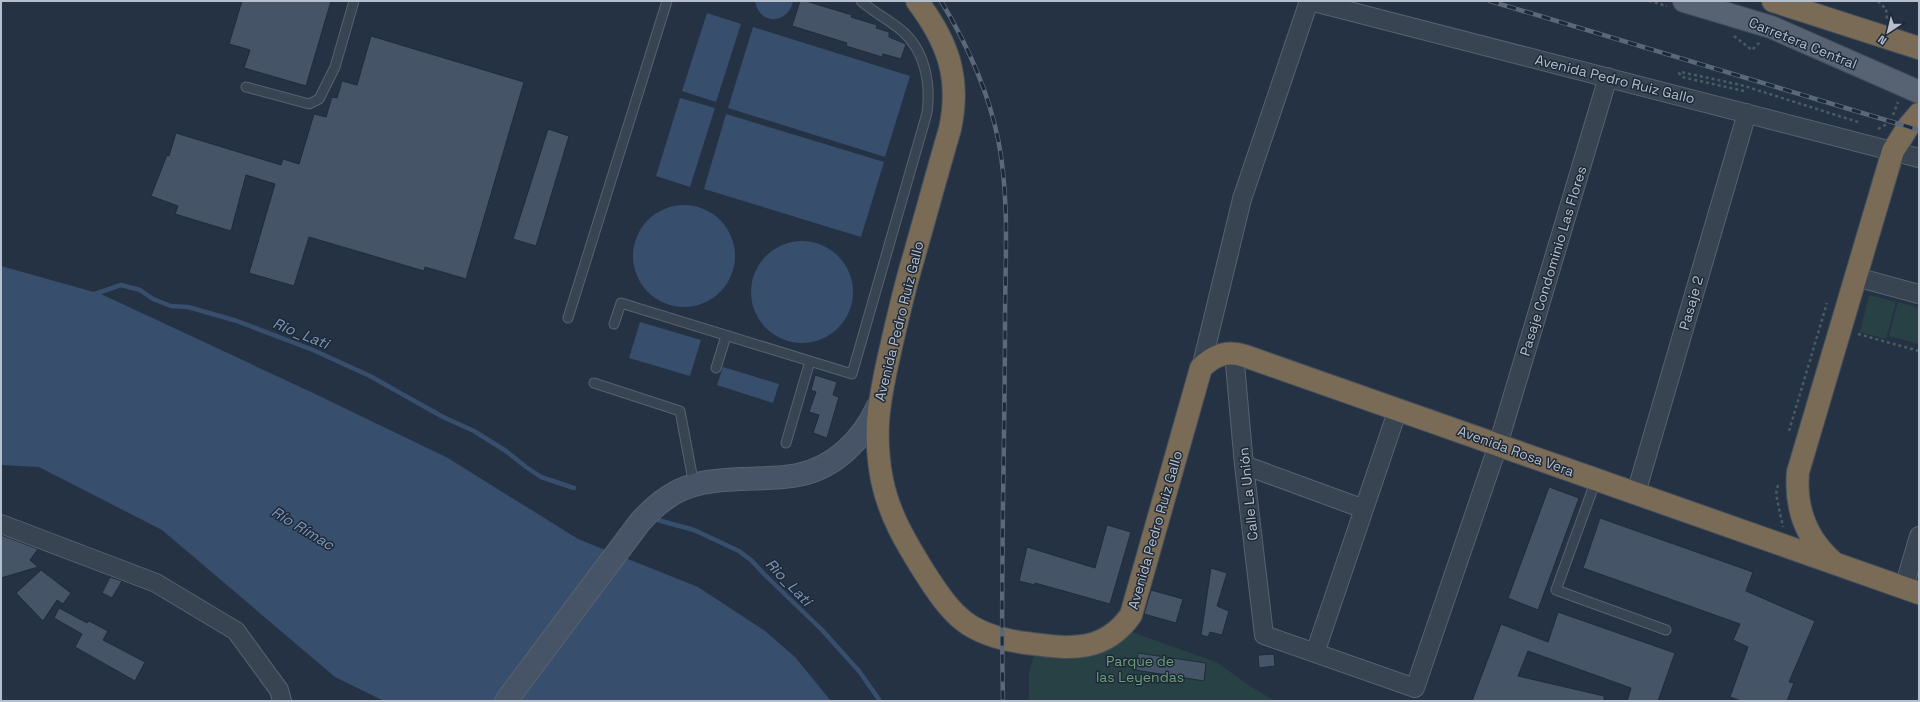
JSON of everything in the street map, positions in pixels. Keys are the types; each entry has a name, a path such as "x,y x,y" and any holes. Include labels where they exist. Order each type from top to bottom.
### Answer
{"highway":[{"name":"Avenida Pedro Ruiz Gallo","path":"917,1 936,29 949,59 954,89 954,102 950,129 899,309 878,406 877,443 882,479 887,500 902,538 949,608 970,626 1002,640 1064,648 1083,647 1102,641 1111,636 1126,623 1131,615 1201,368"},
{"name":"Carretera Central","path":"1774,1 1919,48"},
{"path":"1834,563 1819,548 1807,530 1798,502 1798,472 1893,151 1917,115"},
{"name":"Avenida Rosa Vera","path":"1201,368 1214,356 1234,353 1398,409 1911,590"}],"main road":[{"name":"Carretera Central","path":"1684,1 1771,27 1919,92"}],"street":[{"path":"1201,368 1242,199 1309,1"},
{"name":"Avenida Pedro Ruiz Gallo","path":"1309,1 1919,158"},
{"name":"Pasaje Condominio Las Flores","path":"1315,653 1415,688 1498,445 1608,77"},
{"name":"Pasaje 2","path":"1636,493 1747,113"},
{"path":"1856,277 1919,294"},
{"name":"Calle La Unión","path":"1234,353 1244,465 1264,635 1315,653"},
{"path":"506,701 632,532 656,504 680,490 694,485 709,482 798,476 822,467 855,443 864,431 878,406"},
{"path":"1315,653 1398,409"},
{"path":"1244,465 1364,509"},
{"path":"1,524 156,583 236,631 279,690 282,701"},
{"path":"1911,590 1919,536"}],"lane":[{"path":"246,87 310,104 319,99 335,67 354,1"},
{"path":"568,318 667,1"},
{"path":"614,324 621,303 852,374 927,113 930,94 926,71 914,41 861,1"},
{"path":"716,368 726,336"},
{"path":"786,443 810,362"},
{"path":"594,383 680,411 694,485"},
{"path":"1596,480 1556,590 1666,630"}],"path":[{"path":"1878,1 1886,9 1886,22"},
{"path":"1744,91 1682,77 1679,73 1681,72 1741,85 1858,122"},
{"path":"1840,329 1919,351"}],"green space":[{"path":"1869,295 1896,302 1886,339 1860,332"},
{"path":"1898,302 1919,308 1919,344 1889,336"},
{"name":"Parque de las Leyendas","path":"1129,631 1216,662 1253,688 1275,701 1029,701 1029,673 1035,652 1104,650 1119,643"}],"water":[{"path":"755,1 793,2 790,10 785,15 773,19 762,15"},
{"path":"707,13 741,24 716,102 682,91"},
{"path":"753,27 910,76 885,157 728,108"},
{"path":"680,98 715,108 690,187 656,176"},
{"path":"726,114 884,162 861,237 704,189"},
{"path":"684,205 694,206 713,213 727,227 734,246 734,266 727,285 713,299 694,306 684,307 674,306 655,299 641,285 634,266 633,256 634,246 641,227 655,213 674,206"},
{"path":"802,241 822,245 838,256 849,272 853,292 849,312 838,328 822,339 802,343 782,339 766,328 755,312 751,292 755,272 766,256 782,245"},
{"name":"Río Rímac","path":"1,266 101,294 448,458 578,539 698,587 765,631 795,657 831,701 384,701 335,677 162,530 39,467 1,465"},
{"path":"640,322 701,340 690,376 629,358"},
{"path":"723,367 779,384 773,403 717,385"}],"building":[{"path":"242,1 331,1 306,86 244,68 250,50 229,44"},
{"path":"800,1 806,1 852,15 851,17 877,25 876,28 889,32 889,37 906,44 901,59 883,54 882,57 846,46 847,43 792,26"},
{"path":"371,36 524,82 466,279 425,267 424,271 309,237 294,286 249,273 275,184 246,175 231,231 175,214 178,206 151,196 167,155 169,156 176,133 281,165 283,159 299,164 314,114 326,117 332,97 337,98 342,81 357,85"},
{"path":"548,129 569,136 536,246 513,239"},
{"path":"815,375 837,382 833,395 839,397 827,438 813,433 819,415 809,412 816,392 811,390"},
{"path":"1549,487 1579,498 1538,610 1508,598"},
{"path":"1600,518 1753,572 1746,591 1815,621 1789,682 1794,683 1787,701 1741,701 1730,697 1748,647 1733,640 1740,624 1583,568"},
{"path":"1107,525 1131,532 1110,604 1035,583 1035,585 1019,581 1027,547 1095,568"},
{"path":"1,535 38,549 30,560 38,567 1,578"},
{"path":"1211,568 1227,573 1217,606 1229,611 1222,635 1210,632 1208,637 1201,635"},
{"path":"41,570 71,593 63,604 57,600 43,621 16,593"},
{"path":"110,577 122,581 112,598 102,593"},
{"path":"1151,590 1183,599 1176,623 1144,614"},
{"path":"59,608 87,623 89,621 108,631 103,640 145,662 135,681 75,647 82,634 54,618"},
{"path":"1558,612 1675,653 1658,701 1627,701 1631,688 1528,651 1518,676 1604,696 1604,701 1472,701 1501,624 1548,642"},
{"path":"1138,653 1206,663 1204,681 1135,670"},
{"path":"1274,654 1275,666 1259,668 1258,655"}],"waterway":[{"name":"Rio_Lati","path":"92,295 121,285 140,290 153,299 171,306 188,307 237,321 313,350 370,376 443,417 474,431 506,451 541,477 574,488"},
{"name":"Rio_Lati","path":"654,519 694,530 739,551 751,560 822,630 859,671 880,701"}],"railway":[{"path":"941,1 951,17 976,68 989,103 1002,161 1006,253 1002,559 1003,701"},
{"path":"1490,1 1919,130"}]}
